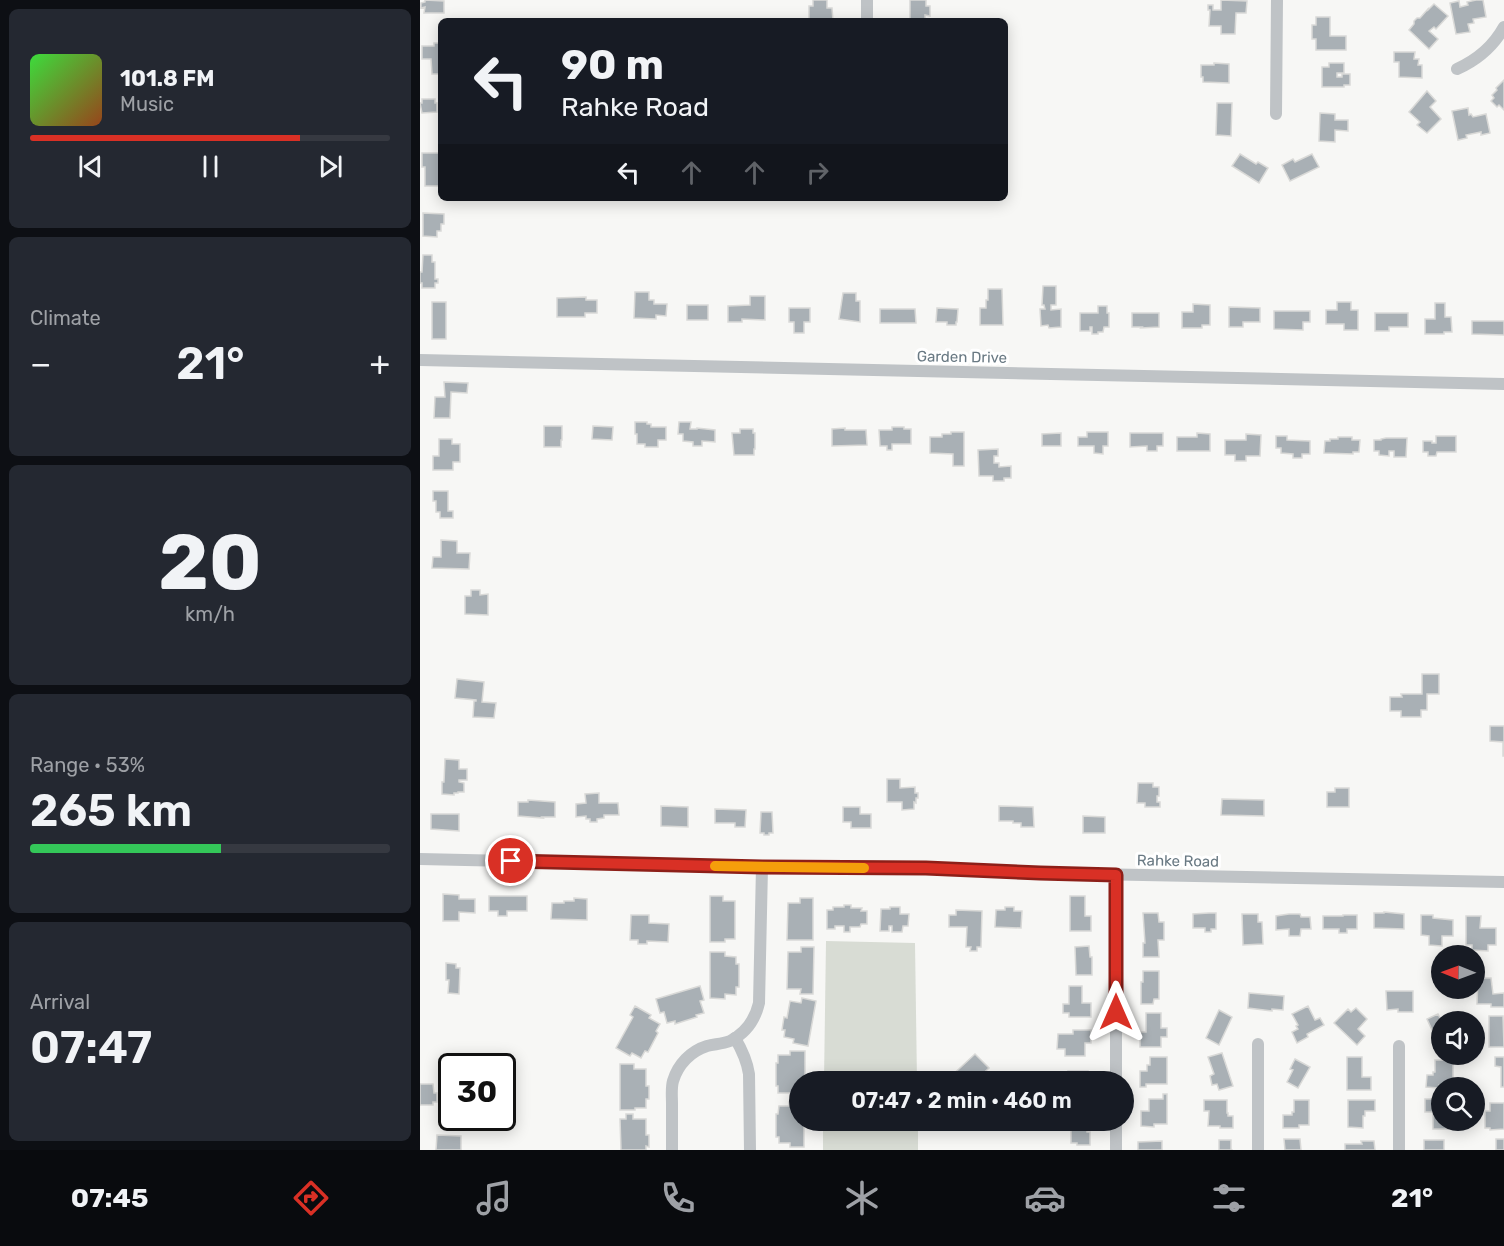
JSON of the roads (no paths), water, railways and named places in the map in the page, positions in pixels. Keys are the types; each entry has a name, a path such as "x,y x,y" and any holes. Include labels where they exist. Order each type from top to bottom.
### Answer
{"street":[{"path":"867,0 867,18"},
{"path":"1276,0 1276,114"},
{"path":"1457,69 1486,52 1504,27"},
{"name":"Garden Drive","path":"420,360 1504,384"},
{"name":"Rahke Road","path":"420,859 1504,882"},
{"path":"672,1150 672,1086 676,1071 696,1051 724,1043 744,1032 757,1014 762,867"},
{"path":"1116,875 1116,1071"},
{"path":"735,1038 748,1065 750,1150"},
{"path":"1258,1044 1258,1150"},
{"path":"1399,1046 1399,1150"},
{"path":"1116,1131 1116,1150"}]}
